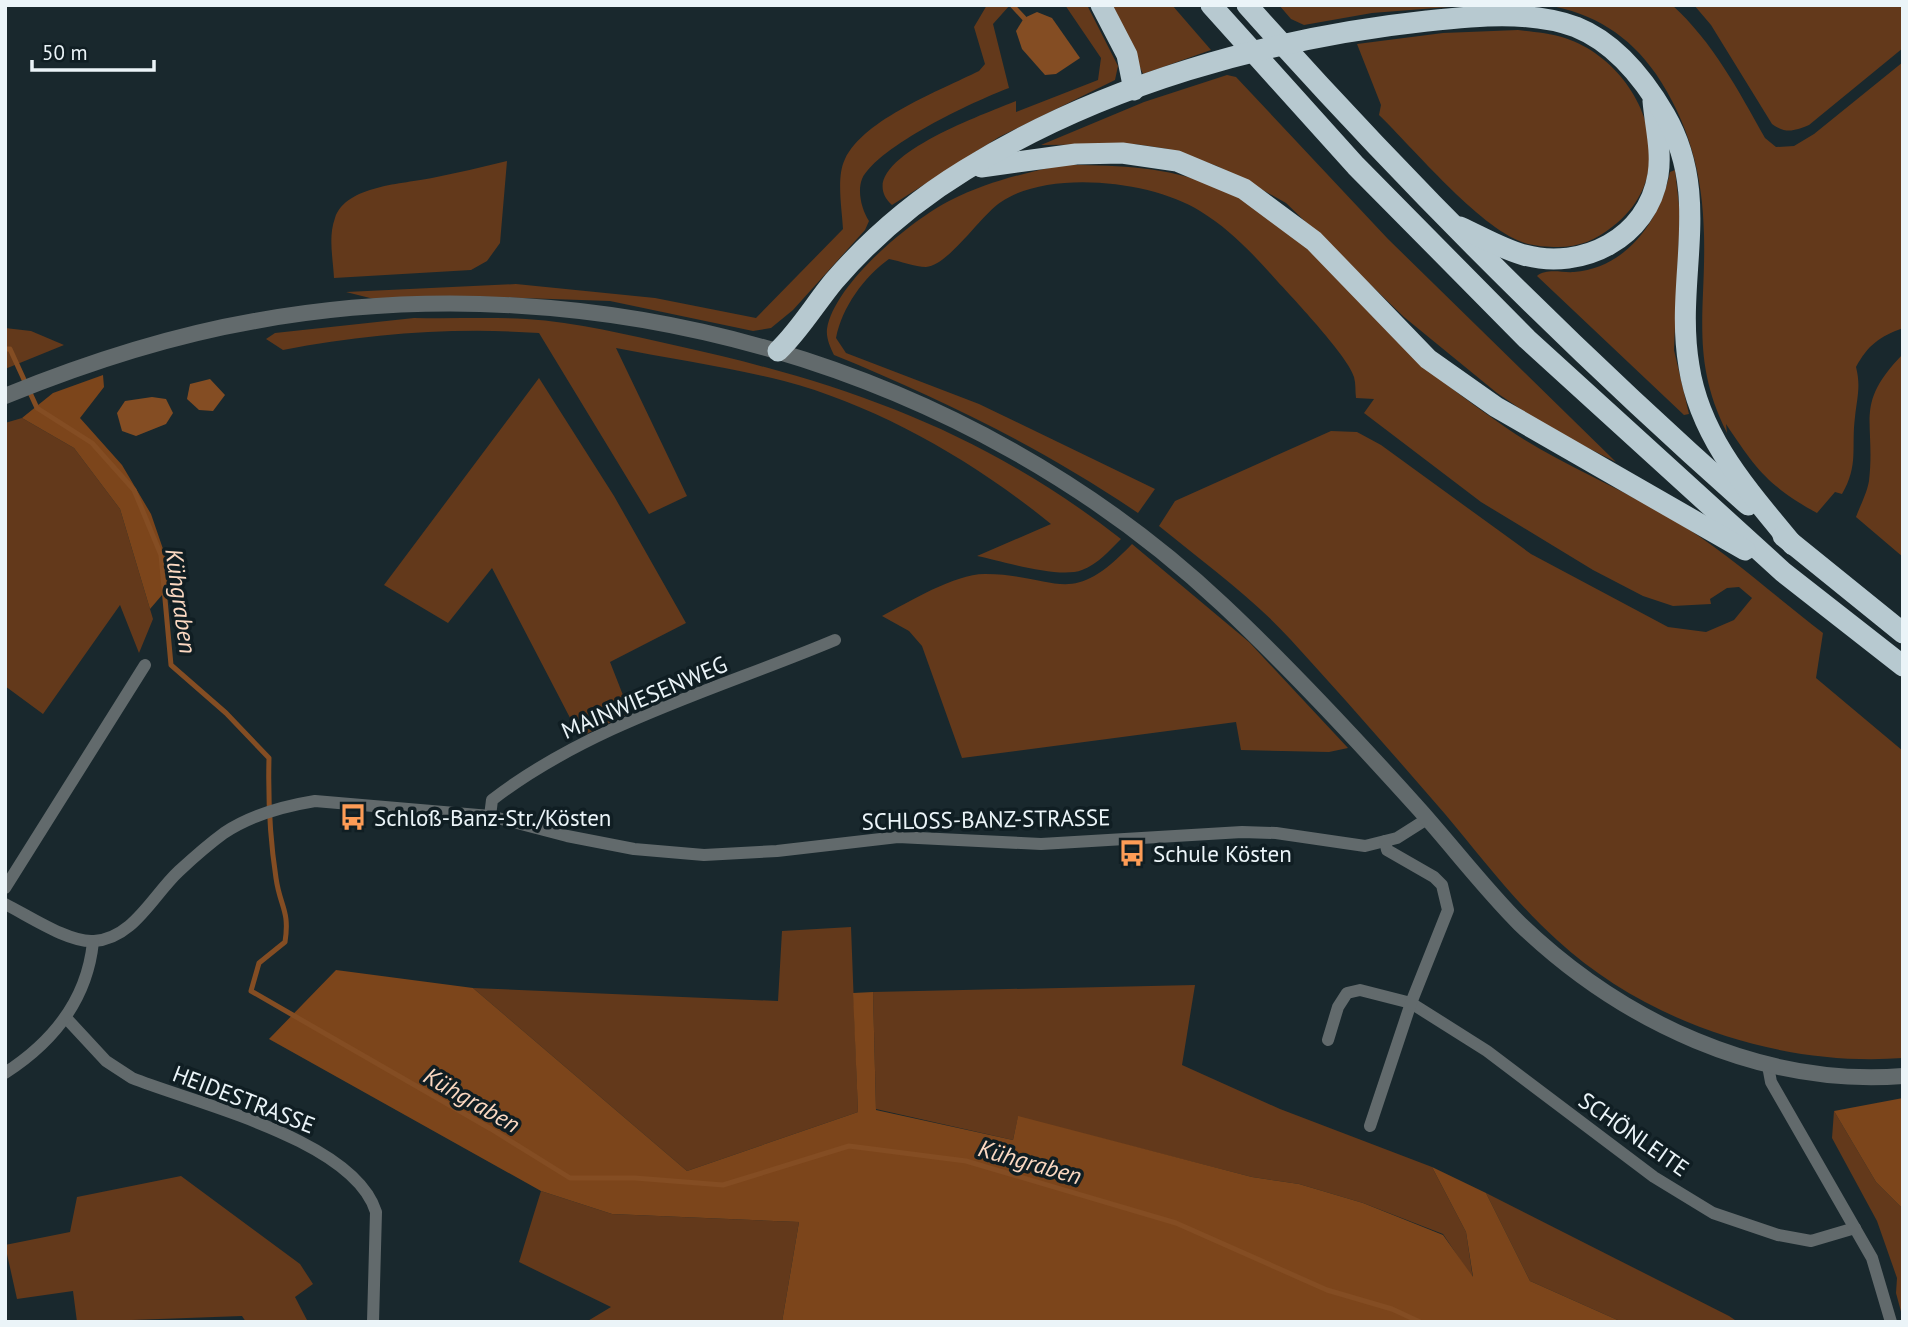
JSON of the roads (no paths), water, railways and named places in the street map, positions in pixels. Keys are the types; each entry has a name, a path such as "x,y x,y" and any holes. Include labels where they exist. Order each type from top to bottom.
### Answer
{"highway":[{"path":"1101,5 1127,55 1135,90"},
{"path":"1211,5 1365,176 1517,329 1630,436 1783,572 1903,666"},
{"path":"1247,5 1446,220 1656,423 1793,545 1903,633"},
{"path":"778,351 797,332 831,285 884,228 965,169 1039,130 1196,67 1311,39 1401,24 1505,17 1538,19 1575,27 1595,37 1629,64 1653,95 1677,141 1689,183 1692,221 1685,322 1693,388 1716,445 1793,545"},
{"path":"1446,220 1522,255 1544,259 1566,260 1614,243 1631,229 1653,196 1659,155 1653,95"},
{"path":"965,169 1076,153 1122,153 1177,161 1244,189 1314,241 1428,359 1496,407 1783,572"}],"street":[{"path":"5,396 125,353 212,329 260,320 393,305 512,304 587,310 661,322 778,351 927,406 1000,443 1103,508 1161,550 1220,602 1304,684 1520,923 1598,989 1649,1020 1768,1066 1833,1076 1903,1076"},
{"name":"MAINWIESENWEG","path":"490,816 492,800 587,741 835,640"},
{"path":"5,888 145,665"},
{"name":"SCHLOSS-BANZ-STRASSE","path":"93,942 113,937 136,921 178,872 224,833 287,806 315,801 490,816 567,836 634,849 704,855 777,851 898,837 1041,844 1242,832 1276,834 1356,846 1391,840"},
{"path":"1370,1126 1411,1003 1448,910 1441,885 1434,877 1387,850 1391,840 1427,819"},
{"path":"5,904 73,938 93,942 91,958 67,1019 32,1056 5,1073"},
{"name":"SCHÖNLEITE","path":"1328,1040 1338,1006 1347,993 1360,990 1411,1003 1487,1051 1654,1177 1713,1213 1778,1236 1811,1241 1855,1228"},
{"name":"HEIDESTRASSE","path":"67,1019 106,1061 132,1078 305,1142 336,1162 358,1182 372,1196 376,1212 373,1322"},
{"path":"1768,1066 1771,1082 1872,1258 1891,1322"}],"waterway":[{"path":"1012,5 1024,18"},
{"name":"Kühgraben","path":"5,349 10,349 37,408 92,443 134,490 161,555 171,665 226,713 269,758 272,848 286,931 285,942 259,963 251,991 491,1129 570,1178 635,1178 723,1185 849,1146 966,1161 1176,1223 1327,1290 1392,1309 1420,1322"}],"place":[{"name":"Schloß-Banz-Str./Kösten","path":"353,817"},
{"name":"Schule Kösten","path":"1132,853"}]}
